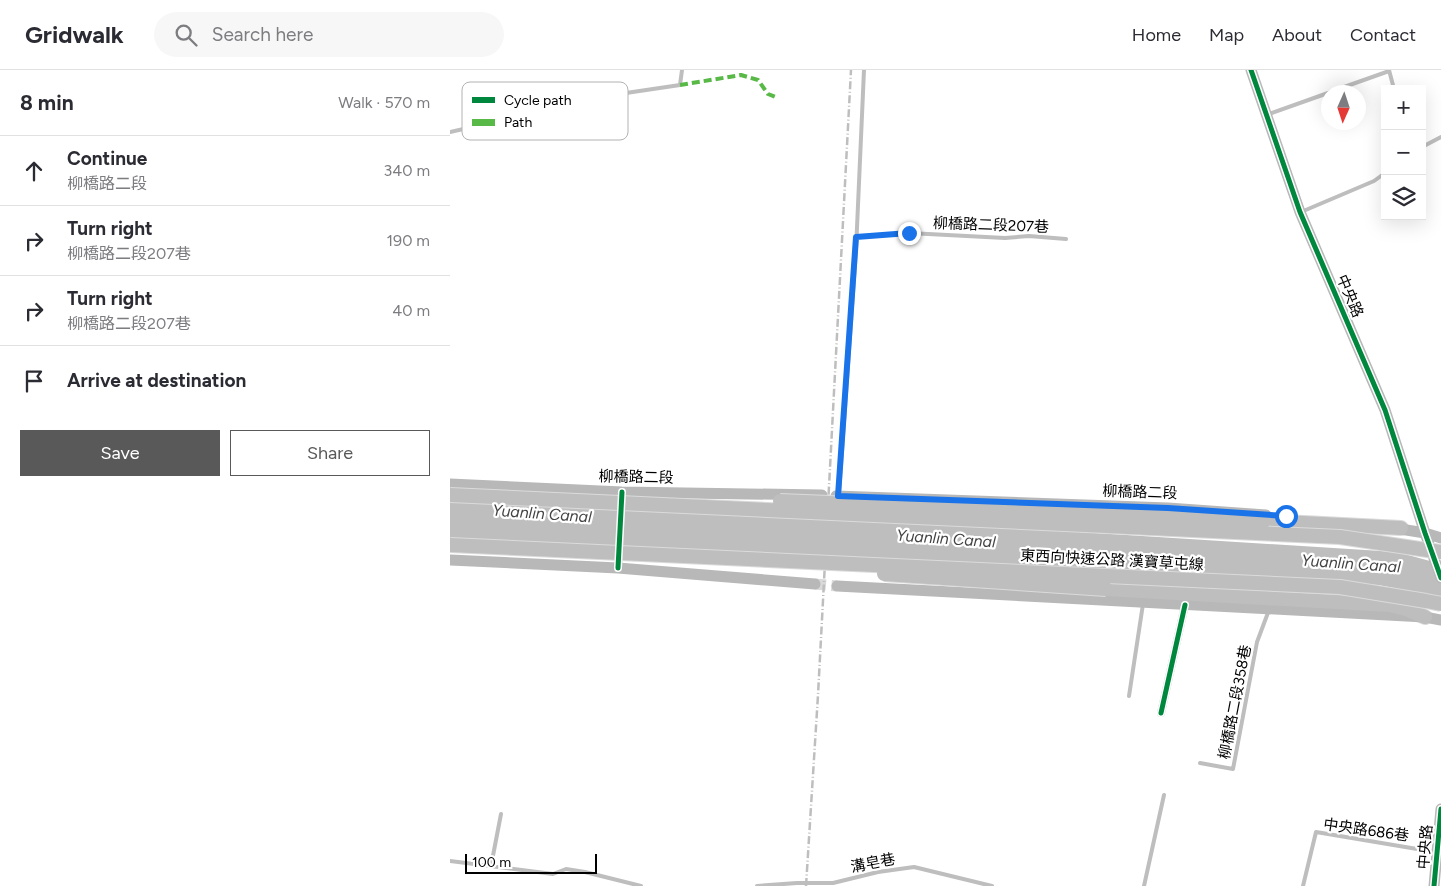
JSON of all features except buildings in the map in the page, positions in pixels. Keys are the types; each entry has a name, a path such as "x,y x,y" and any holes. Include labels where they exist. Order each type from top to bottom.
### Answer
{"highway":[{"path":"450,495 626,506 1340,537 1437,553"},
{"path":"626,506 655,497 673,497 1401,528"},
{"name":"東西向快速公路 漢寶草屯線","path":"450,545 1340,587 1441,604"},
{"path":"665,554 706,562 1106,589 1389,605 1406,609 1425,618"}],"main road":[{"name":"中央路","path":"1251,70 1300,212 1386,410 1425,533 1437,553 1441,578"},
{"name":"柳橋路二段","path":"450,484 622,492 822,495"},
{"name":"柳橋路二段","path":"837,496 1168,508 1286,516 1401,528 1441,538"},
{"path":"450,560 618,568 815,584"},
{"path":"837,586 1270,608 1441,620"},
{"name":"中央路","path":"1434,886 1441,809"}],"street":[{"path":"618,568 618,549 626,506 622,492"},
{"path":"1162,713 1185,605"}],"lane":[{"path":"628,93 680,85 682,70"},
{"path":"837,496 856,237 864,70"},
{"path":"1350,85 1389,70 1393,85"},
{"path":"1267,114 1321,96"},
{"path":"1426,145 1441,137"},
{"path":"1300,212 1374,181 1382,175"},
{"name":"柳橋路二段207巷","path":"856,237 909,233 1005,238 1029,236 1066,239"},
{"path":"1130,696 1143,602"},
{"name":"柳橋路二段358巷","path":"1200,764 1233,769 1257,642 1270,608"},
{"path":"1144,886 1164,795"},
{"path":"491,866 501,814"},
{"name":"中央路686巷","path":"1303,886 1316,832 1437,852"},
{"path":"450,860 553,874 566,869 641,886"},
{"name":"溝皂巷","path":"757,886 833,883 878,872 914,867 992,886"}],"water":[{"name":"Yuanlin Canal","path":"450,502 999,527 1397,552 1441,564 1441,597 1378,585 450,539"}],"tunnel":[{"path":"815,584 837,586"}],"railway":[{"path":"806,886 851,70"}],"marked path":[{"path":"680,85 741,75 758,80 768,94 778,98"}],"cycle path":[{"path":"1251,70 1300,212 1385,410 1441,578"},
{"path":"618,568 622,492"},
{"path":"1161,713 1185,605"},
{"path":"1434,886 1441,809"}],"route":[{"path":"909,233 856,237 838,496 1168,508 1286,516"}]}
